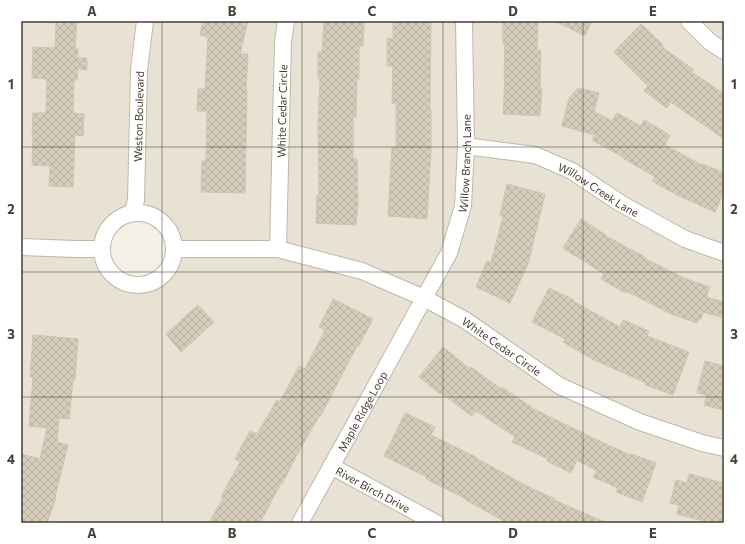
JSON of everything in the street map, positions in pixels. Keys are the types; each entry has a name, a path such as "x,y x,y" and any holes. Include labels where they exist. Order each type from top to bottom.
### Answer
{"street":[{"name":"Weston Boulevard","path":"133,212 136,200 139,70 145,21"},
{"name":"White Cedar Circle","path":"278,249 283,42 286,21"},
{"name":"Willow Branch Lane","path":"424,298 449,253 463,206 466,146 464,21"},
{"path":"688,21 710,42 724,51"},
{"name":"Willow Creek Lane","path":"466,146 535,155 572,171 620,203 685,238 724,253"},
{"path":"133,212 152,215 162,222 170,232 174,249 174,256 169,268 163,276 153,283 136,286 128,285 116,279 105,266 101,249 104,235 114,221 133,212"},
{"path":"21,247 101,249"},
{"name":"White Cedar Circle","path":"174,249 278,249 362,271 424,298 465,320 560,386 640,422 702,443 724,448"},
{"name":"Maple Ridge Loop","path":"300,523 424,298"},
{"name":"River Birch Drive","path":"331,466 436,523"}],"shaded area":[{"path":"21,21 136,21 130,69 126,207 117,210 107,217 97,230 94,241 21,240"},
{"path":"153,21 278,21 274,42 270,241 181,241 177,228 169,218 156,209 143,206 147,71"},
{"path":"295,21 456,21 457,145 454,205 441,250 420,288 287,243 291,43"},
{"path":"473,21 678,21 704,47 724,59 724,245 688,232 624,197 474,140"},
{"path":"699,21 724,21 724,42 715,37"},
{"path":"474,155 534,163 568,177 724,261 724,440 704,436 643,415 564,380 435,295 457,255 471,209"},
{"path":"21,254 94,256 98,270 110,283 124,291 135,293 155,290 168,282 177,271 182,256 277,256 360,278 412,301 290,523 21,523"},
{"path":"427,308 461,326 555,392 724,455 724,523 451,523 342,463"},
{"path":"335,476 420,523 309,523"}],"building":[{"path":"56,21 77,21 75,48 78,49 78,58 87,58 87,70 78,69 77,80 74,80 73,113 84,114 83,136 75,135 73,187 49,186 50,166 32,165 33,113 46,113 47,79 32,78 33,47 55,48"},
{"path":"203,21 248,21 240,54 248,54 246,90 245,193 201,192 202,161 206,161 207,111 197,111 198,89 205,89 208,37 200,35"},
{"path":"324,21 364,21 363,46 359,46 359,79 357,79 356,117 353,116 353,159 357,159 358,202 356,225 316,223 317,195 319,195 318,123 320,79 318,79 318,52 322,52"},
{"path":"393,21 431,21 431,149 427,219 388,216 392,147 396,148 396,103 392,103 393,66 387,66 387,38 393,39"},
{"path":"503,21 538,21 537,50 541,51 540,88 542,88 540,116 503,114 505,44 503,44"},
{"path":"555,21 592,21 585,36"},
{"path":"641,24 663,45 662,47 694,70 692,72 724,94 724,139 671,102 667,108 644,91 648,86 614,52"},
{"path":"578,88 599,93 594,111 612,121 617,113 641,126 644,120 670,135 665,145 702,165 703,164 724,173 724,192 715,212 679,196 652,181 655,177 592,140 595,135 562,126 569,98"},
{"path":"507,184 545,194 528,264 510,303 476,287 487,261 491,263 503,216 500,215"},
{"path":"581,219 606,236 645,257 644,258 684,278 710,287 706,297 724,302 724,318 703,312 701,319 699,319 697,323 671,314 626,291 625,293 601,279 604,274 563,248"},
{"path":"549,288 574,300 573,301 620,327 623,320 649,331 647,336 689,352 673,395 646,385 646,383 594,360 563,342 565,339 532,322"},
{"path":"333,299 373,319 358,347 357,346 320,417 319,416 282,484 281,483 260,523 209,523 240,462 235,459 250,431 257,434 277,400 280,402 299,366 305,369 325,330 319,327"},
{"path":"198,305 214,322 181,352 166,334"},
{"path":"33,335 78,339 75,380 73,380 69,419 59,418 57,442 68,445 56,498 47,523 21,523 21,454 40,459 47,428 29,426 33,377 30,377"},
{"path":"443,347 470,369 471,367 501,389 502,387 534,409 630,455 631,454 656,463 642,502 616,492 618,488 593,477 597,471 577,460 571,473 547,461 548,459 512,442 515,437 476,411 472,416 441,393 440,394 419,377"},
{"path":"705,361 724,366 724,410 704,405 707,395 697,393"},
{"path":"405,413 435,427 431,435 476,457 527,486 555,499 554,500 607,523 507,523 466,499 426,479 427,477 384,456"},
{"path":"689,474 724,483 724,523 712,523 677,514 679,505 670,503 676,480 687,483"}]}
